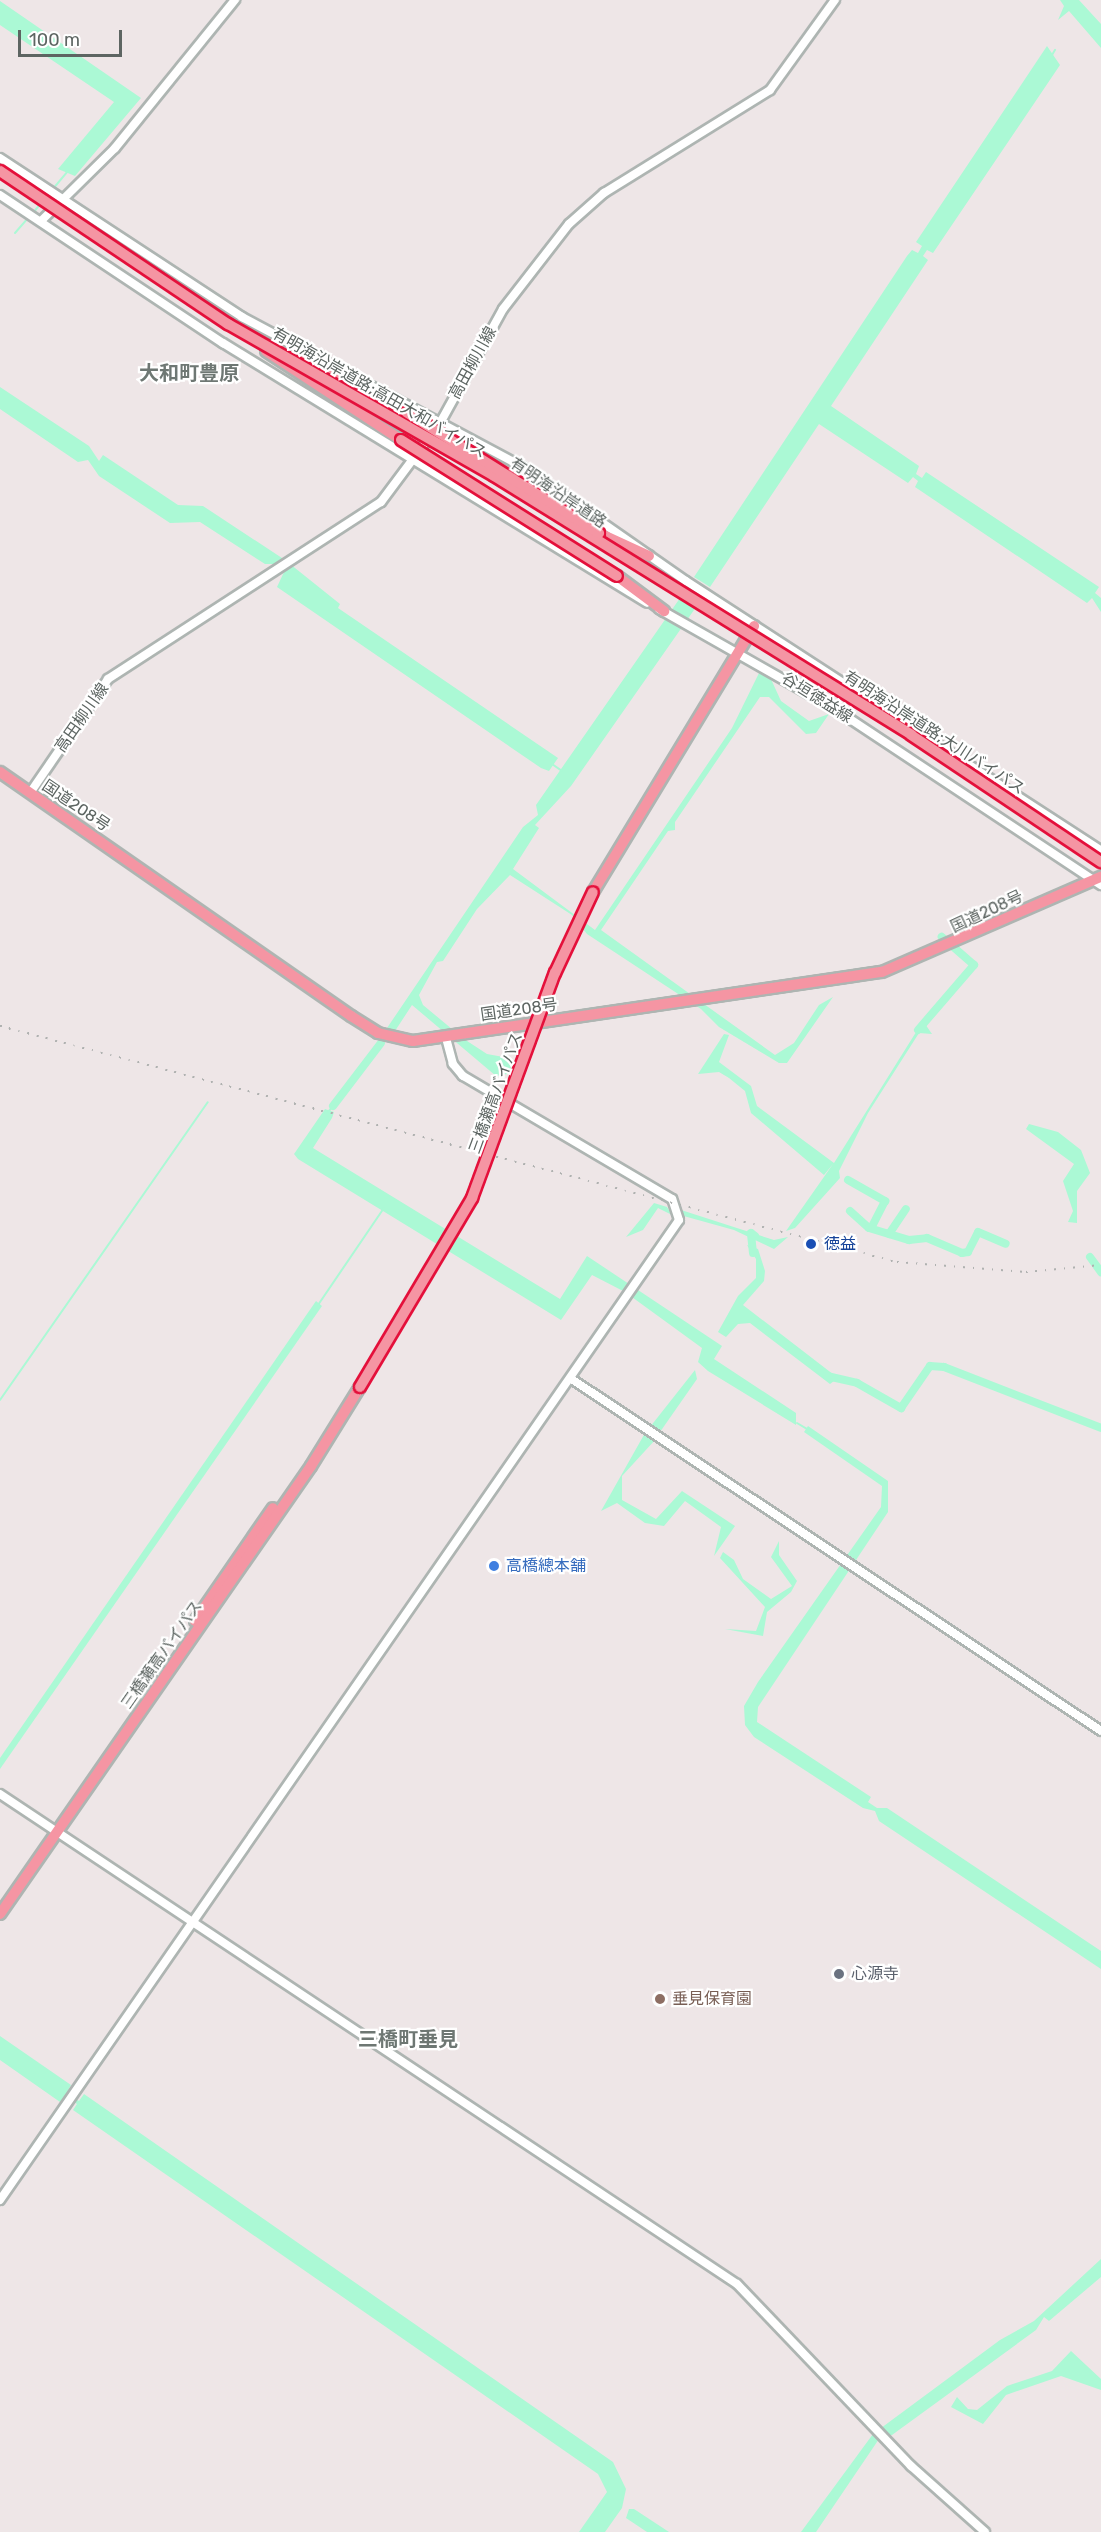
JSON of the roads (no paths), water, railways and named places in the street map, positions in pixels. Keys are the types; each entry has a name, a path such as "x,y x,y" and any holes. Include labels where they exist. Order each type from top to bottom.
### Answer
{"highway":[{"name":"有明海沿岸道路;高田大和バイパス","path":"0,171 228,324 421,432 751,630"},
{"path":"228,324 445,432 626,550 649,556"},
{"path":"228,324 617,576 664,611"},
{"name":"三橋瀬高バイパス","path":"0,1914 54,1830 345,1410 472,1198 555,973 593,892 741,651 751,630"},
{"name":"有明海沿岸道路;大川バイパス","path":"751,630 1101,862"},
{"name":"国道208号","path":"0,772 378,1033 413,1041 882,972 1099,881"},
{"name":"三橋瀬高バイパス","path":"0,1902 54,1830"}],"main road":[{"path":"41,221 63,202 115,148 235,0"},
{"name":"高田柳川線","path":"30,793 108,679 381,502 441,421 503,309 569,224 604,193 770,90 835,0"},
{"path":"0,158 63,202"},
{"path":"0,195 96,260 416,457 573,562 664,611"},
{"name":"有明海沿岸道路","path":"63,202 113,236 288,343 441,421 521,466 686,581"},
{"name":"谷垣徳益線","path":"686,581 751,630 982,769 1101,850"},
{"name":"谷垣徳益線","path":"664,611 741,651 966,791 1099,881"},
{"path":"966,791 982,769"},
{"path":"1013,823 1035,805"},
{"path":"0,2200 573,1380 680,1220 672,1199 463,1076 453,1064 446,1037"},
{"path":"573,1380 1101,1731"},
{"path":"0,1794 737,2284 887,2440 985,2532"}],"waterway":[{"path":"1052,55 1055,50"},
{"path":"52,190 68,171"},
{"path":"33,213 41,203"},
{"path":"15,233 29,217"},
{"path":"552,764 562,771"},
{"path":"918,1030 974,965 942,937"},
{"path":"333,1106 381,1043"},
{"path":"0,1400 208,1102"},
{"path":"328,1112 333,1106"},
{"path":"848,1180 885,1201 873,1225"},
{"path":"318,1305 384,1208"},
{"path":"889,1234 906,1209"},
{"path":"850,1211 869,1228 909,1240 927,1238 962,1253 968,1252 978,1232 1006,1244"},
{"path":"753,1253 751,1233 755,1236"},
{"path":"1090,1257 1101,1272"},
{"path":"827,1376 857,1383 901,1408 930,1366 944,1367 1101,1428"},
{"path":"797,1423 807,1429"}],"railway":[{"path":"0,1026 897,1262 1026,1272 1101,1265"}],"place":[{"name":"徳益","path":"811,1244"},
{"name":"高橋總本舗","path":"494,1566"},
{"name":"心源寺","path":"839,1974"},
{"name":"垂見保育園","path":"660,1999"}],"district":[{"name":"大和町豊原","path":"189,373"},
{"name":"三橋町垂見","path":"408,2039"}]}
